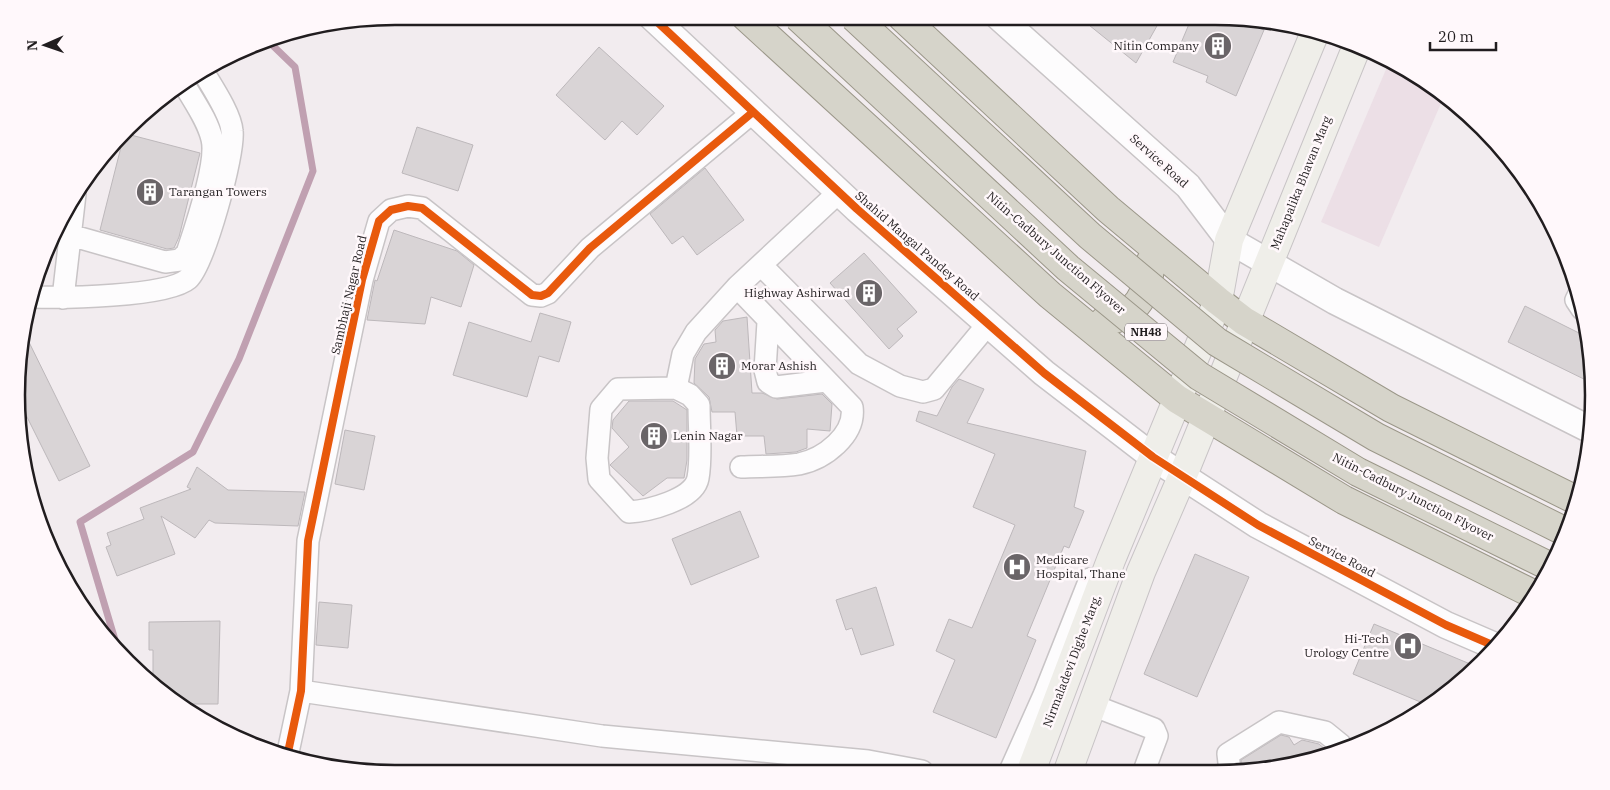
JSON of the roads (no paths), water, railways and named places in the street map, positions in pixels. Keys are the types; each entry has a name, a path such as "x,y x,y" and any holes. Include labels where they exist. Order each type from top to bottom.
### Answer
{"highway":[{"path":"755,25 1050,295 1177,399 1344,500 1528,592"},
{"name":"Nitin-Cadbury Junction Flyover","path":"807,25 1068,268 1199,376 1358,472 1545,563"},
{"name":"NH48","path":"863,25 1090,236 1217,342 1376,437 1560,529"},
{"path":"911,25 1108,209 1218,301 1244,320 1391,408 1570,497"},
{"path":"1083,322 1116,319 1136,308 1143,296 1151,269 1153,247"}],"main road":[{"path":"1218,301 1229,240 1312,38"},
{"name":"Mahapalika Bhavan Marg","path":"1244,320 1354,52"},
{"name":"Nirmaladevi Dighe Marg,","path":"1033,765 1111,560 1218,301"},
{"path":"1070,765 1141,572 1183,475 1204,417 1244,320"}],"street":[{"name":"Shahid Mangal Pandey Road","path":"661,25 839,192 1044,373 1153,457 1183,475"},
{"name":"Service Road","path":"1008,25 1188,186 1229,240 1335,301 1583,426"},
{"path":"39,297 63,298 164,288 188,279 196,268 218,204 232,137 231,124 206,77"},
{"path":"70,235 164,262 180,260 186,253 211,168 213,141 203,116 187,89"},
{"name":"Sambhaji Nagar Road","path":"289,749 301,691 308,541 362,280 378,221 391,210 408,206 422,208 532,295 541,296 548,293 590,248 753,112"},
{"path":"676,388 683,354 696,332 737,287 839,192"},
{"path":"63,298 73,214"},
{"path":"761,265 859,364 900,386 923,392 934,389 988,324"},
{"path":"737,287 768,322 852,407 853,416 842,440 815,458 799,464 741,467"},
{"path":"768,322 765,370 768,382 776,387 826,381"},
{"path":"676,388 690,395 699,405 698,480 687,494 649,510 629,512 599,480 597,458 601,409 618,389 676,388"},
{"name":"Service Road","path":"1183,475 1258,525 1446,625 1489,644"},
{"path":"1013,765 1044,695 1088,584 1101,559 1111,560"},
{"path":"301,691 602,736 868,761 888,765"},
{"path":"1092,705 1154,730 1157,736 1146,765"},
{"path":"1229,764 1228,754 1279,722 1325,732 1340,743"}],"waterway":[{"path":"114,635 80,522 193,452 239,359 313,171 295,67 273,46"}],"place":[{"name":"Nitin Company","path":"1218,46"},
{"name":"Tarangan Towers","path":"150,192"},
{"name":"Highway Ashirwad","path":"869,293"},
{"name":"Morar Ashish","path":"722,366"},
{"name":"Lenin Nagar","path":"654,436"},
{"name":"Medicare Hospital, Thane","path":"1017,567"},
{"name":"Hi-Tech Urology Centre","path":"1408,646"}]}
